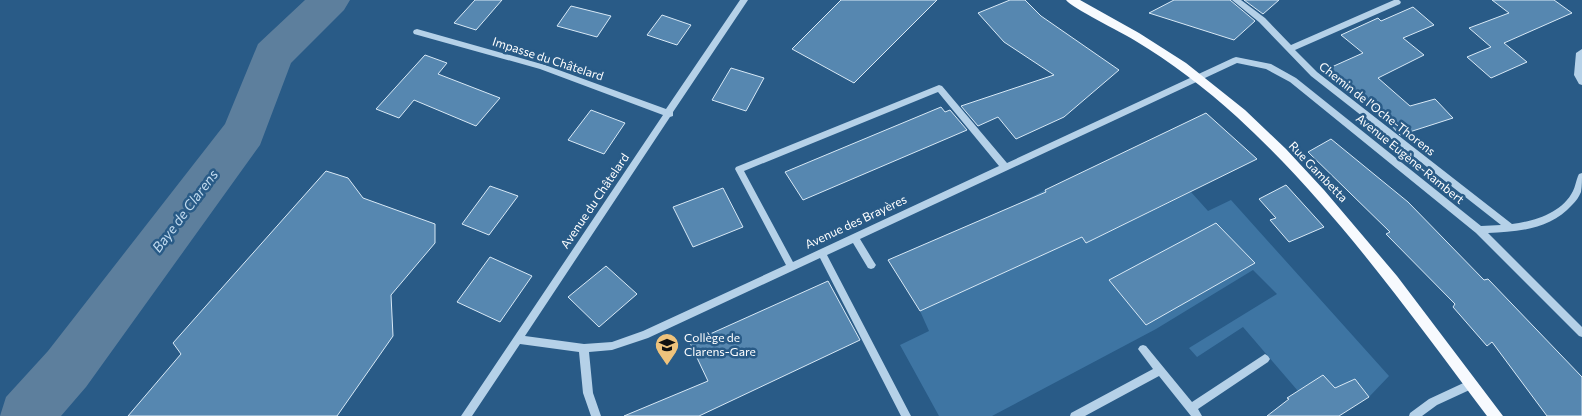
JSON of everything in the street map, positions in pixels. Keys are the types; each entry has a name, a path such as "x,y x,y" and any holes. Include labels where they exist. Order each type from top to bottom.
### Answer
{"main road":[{"name":"Rue Gambetta","path":"1071,0 1146,41 1197,77 1288,159 1337,211 1368,248 1496,416"}],"street":[{"name":"Avenue du Châtelard","path":"466,416 670,114 744,0"},
{"name":"Chemin de l'Oche-Thorens","path":"1236,0 1262,20 1314,74 1511,228"},
{"path":"1290,48 1398,2"},
{"name":"Impasse du Châtelard","path":"417,32 542,67 670,114"},
{"path":"1582,52 1580,53 1578,75 1582,82"},
{"name":"Avenue Eugène-Rambert","path":"1197,77 1236,60 1268,66 1293,80 1396,165 1479,230 1582,333"},
{"name":"Avenue des Brayères","path":"517,339 584,348 612,346 644,335 1006,168 1197,77"},
{"path":"791,266 739,169 939,88 1006,168"},
{"path":"1479,230 1529,225 1557,215 1575,197 1582,176"},
{"path":"854,237 871,265"},
{"path":"821,252 906,416"},
{"path":"584,348 588,393 596,416"},
{"path":"1143,348 1194,412 1264,359"},
{"path":"1075,416 1160,370"},
{"path":"1414,416 1433,402 1472,384"}],"shaded area":[{"path":"1045,190 1086,243 1191,192 1208,211 1231,200 1389,376 1369,397 1355,379 1335,388 1323,375 1298,391 1243,327 1197,357 1189,348 1277,294 1253,270 1156,329 992,416 939,416 900,345 929,331 920,311 1047,253 1012,207"}],"building":[{"path":"475,0 502,0 476,30 454,23"},
{"path":"841,0 937,0 854,83 792,49"},
{"path":"1010,0 1025,0 1041,16 1119,70 1064,117 1016,139 998,117 978,126 961,106 1054,75 1004,42 978,13"},
{"path":"1174,0 1230,0 1255,21 1234,40 1149,13"},
{"path":"1244,0 1279,0 1263,14"},
{"path":"1492,0 1554,0 1572,13 1504,43 1527,62 1491,78 1467,57 1491,47 1469,28 1509,13"},
{"path":"571,6 611,16 597,37 557,26"},
{"path":"1413,7 1434,25 1403,38 1424,55 1378,78 1410,106 1435,99 1453,118 1400,135 1363,94 1356,98 1325,70 1363,53 1341,35 1378,18 1381,21"},
{"path":"662,15 691,25 677,45 647,35"},
{"path":"425,55 447,63 438,74 500,98 476,126 414,100 399,118 376,109"},
{"path":"731,68 764,78 746,111 712,100"},
{"path":"941,107 945,112 950,110 967,130 803,200 785,172"},
{"path":"591,110 625,123 604,154 568,140"},
{"path":"1206,113 1257,159 1086,243 1082,237 920,311 888,260 1046,192 1045,190"},
{"path":"1331,139 1408,202 1484,280 1488,279 1582,377 1582,416 1547,416 1492,342 1487,346 1453,307 1455,304 1386,234 1390,232 1308,152"},
{"path":"326,171 348,178 363,198 435,224 435,243 391,295 393,336 337,416 128,416 181,354 173,343"},
{"path":"1286,185 1324,227 1289,242 1270,220 1276,218 1259,199"},
{"path":"490,186 518,196 489,235 462,224"},
{"path":"723,188 743,227 693,247 673,207"},
{"path":"1216,223 1255,263 1146,325 1109,280"},
{"path":"490,257 532,276 500,322 457,302"},
{"path":"606,266 637,294 599,327 568,297"},
{"path":"828,281 860,340 699,416 624,416 708,381 690,343"},
{"path":"1323,375 1335,388 1355,379 1369,397 1339,416 1267,416 1289,399 1287,398"}],"waterway":[{"name":"Baye de Clarens","path":"25,416 67,369 244,132 273,55 330,0"}],"place":[{"name":"Collège de Clarens-Gare","path":"667,366"}]}
